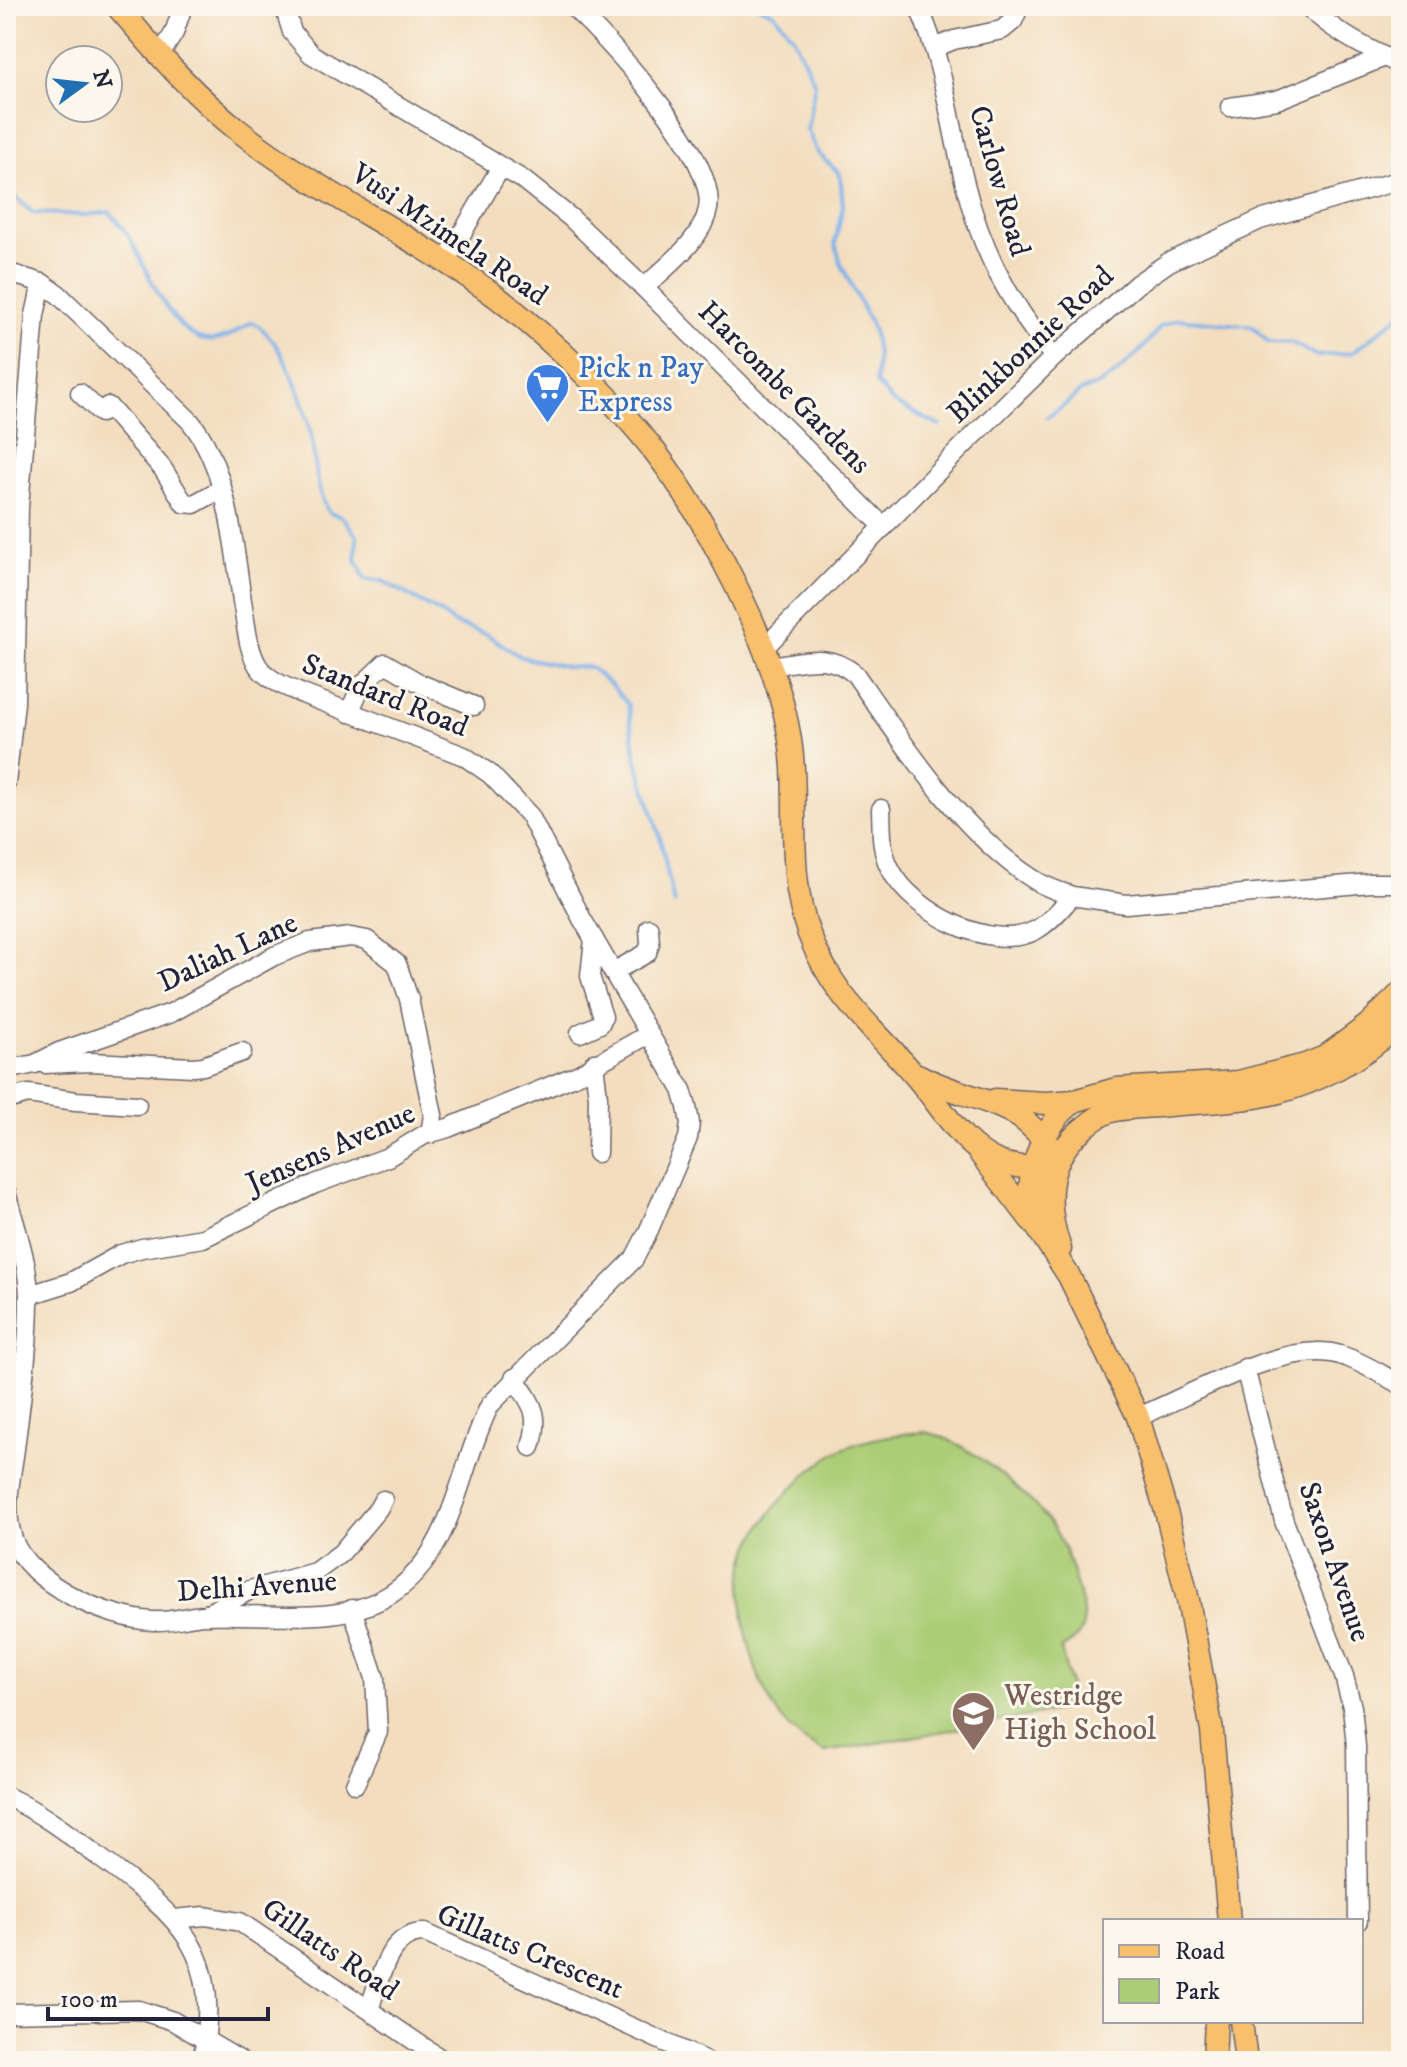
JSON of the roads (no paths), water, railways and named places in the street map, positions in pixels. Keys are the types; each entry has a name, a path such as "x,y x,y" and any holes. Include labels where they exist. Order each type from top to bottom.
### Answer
{"main road":[{"name":"Vusi Mzimela Road","path":"117,6 159,57 241,132 496,297 558,349 656,453 699,519 734,583 766,658 790,740 795,878 801,912 810,937 844,1001 910,1070 977,1150 996,1161 1049,1164 1043,1139 1021,1118 949,1090 910,1070"},
{"path":"978,1099 1046,1103 1074,1101 1116,1089 1238,1082 1325,1057 1368,1025 1401,993"},
{"path":"1035,1224 1029,1194 1049,1164 1080,1130 1110,1111 1233,1101 1278,1092 1335,1072 1401,1023"},
{"path":"1043,1139 1058,1116 1074,1101"},
{"path":"977,1150 1035,1224 1069,1276 1138,1417 1188,1600 1209,1716 1229,1919"},
{"path":"1049,1164 1052,1222 1069,1276"},
{"path":"1241,2023 1246,2061"}],"street":[{"path":"159,57 174,33 183,6"},
{"name":"Harcombe Gardens","path":"284,6 292,32 311,54 546,196 644,288 884,527"},
{"path":"572,6 630,65 695,155 708,185 708,209 696,236 644,288"},
{"name":"Carlow Road","path":"918,6 934,48 966,187 986,252 1010,298 1054,357"},
{"path":"1307,6 1325,23 1357,44 1393,61"},
{"path":"934,48 954,40 1002,30 1013,21 1017,12"},
{"path":"1230,107 1277,100 1393,61"},
{"path":"445,262 501,167"},
{"name":"Blinkbonnie Road","path":"766,658 884,527 1054,357 1137,284 1169,262 1260,220 1401,180"},
{"name":"Standard Road","path":"6,272 42,283 79,312 190,421 213,455 221,479 250,645 258,666 280,684 464,756 490,774 530,816 594,939 682,1090 690,1123"},
{"path":"6,783 15,703 11,607 20,552 19,507 31,354 42,283"},
{"path":"80,393 101,413 108,406 163,469 184,503 194,504 221,489"},
{"path":"766,658 829,659 843,664 855,674 975,831 1041,884 1072,896 1126,904 1401,883"},
{"path":"349,713 361,686 385,663 421,684 474,706"},
{"path":"881,809 885,858 897,881 910,895 937,914 970,931 998,937 1034,931 1072,896"},
{"path":"613,972 647,953 649,928"},
{"name":"Daliah Lane","path":"6,1070 35,1064 59,1052 171,1013 274,956 310,942 351,937 367,940 397,964 409,999 433,1115 430,1134"},
{"path":"580,1033 600,1024 603,1017 590,976 594,939"},
{"name":"Jensens Avenue","path":"29,1295 71,1282 121,1254 203,1238 315,1184 388,1157 430,1134 577,1075 649,1034"},
{"path":"35,1064 91,1062 203,1066 242,1052"},
{"path":"594,1063 598,1097 597,1153"},
{"path":"6,1100 28,1094 137,1105"},
{"name":"Delhi Avenue","path":"29,1295 8,1519 13,1541 35,1571 59,1588 98,1607 119,1615 153,1621 204,1615 328,1615 352,1609 391,1594 436,1547 451,1512 477,1429 490,1405 634,1259 683,1150 690,1123"},
{"path":"6,1192 29,1295"},
{"path":"1138,1417 1245,1368 1301,1353 1339,1354 1401,1385"},
{"name":"Saxon Avenue","path":"1245,1368 1284,1521 1344,1676 1352,1707 1356,1746 1358,1919"},
{"path":"514,1378 533,1405 536,1417 531,1447"},
{"path":"204,1615 250,1590 315,1572 341,1553 383,1500"},
{"path":"352,1609 375,1678 378,1732 355,1784"},
{"path":"6,1796 94,1853 174,1919 191,1943 209,1994 202,2061"},
{"name":"Gillatts Road","path":"174,1919 205,1916 240,1922 444,2061"},
{"name":"Gillatts Crescent","path":"369,2009 393,1947 408,1935 425,1933 706,2061"},
{"path":"6,2013 139,2010 173,2021 241,2061"}],"waterway":[{"path":"757,6 774,13 794,38 815,84 807,129 817,152 840,174 843,206 835,243 841,264 873,329 877,354 876,383 893,402 940,426"},
{"path":"6,189 33,213 86,215 110,212 126,232 169,311 192,335 218,340 252,322 263,330 282,356 303,406 324,504 329,513 342,517 357,536 356,559 365,579 383,581 453,623 486,634 521,657 568,667 590,667 611,685 628,705 636,758 660,837 674,904"},
{"path":"1047,417 1081,391 1097,386 1115,374 1161,326 1177,319 1252,326 1269,343 1290,342 1317,356 1352,353 1401,314"}],"place":[{"name":"Pick n Pay Express","path":"547,424"},
{"name":"Westridge High School","path":"973,1752"}]}
